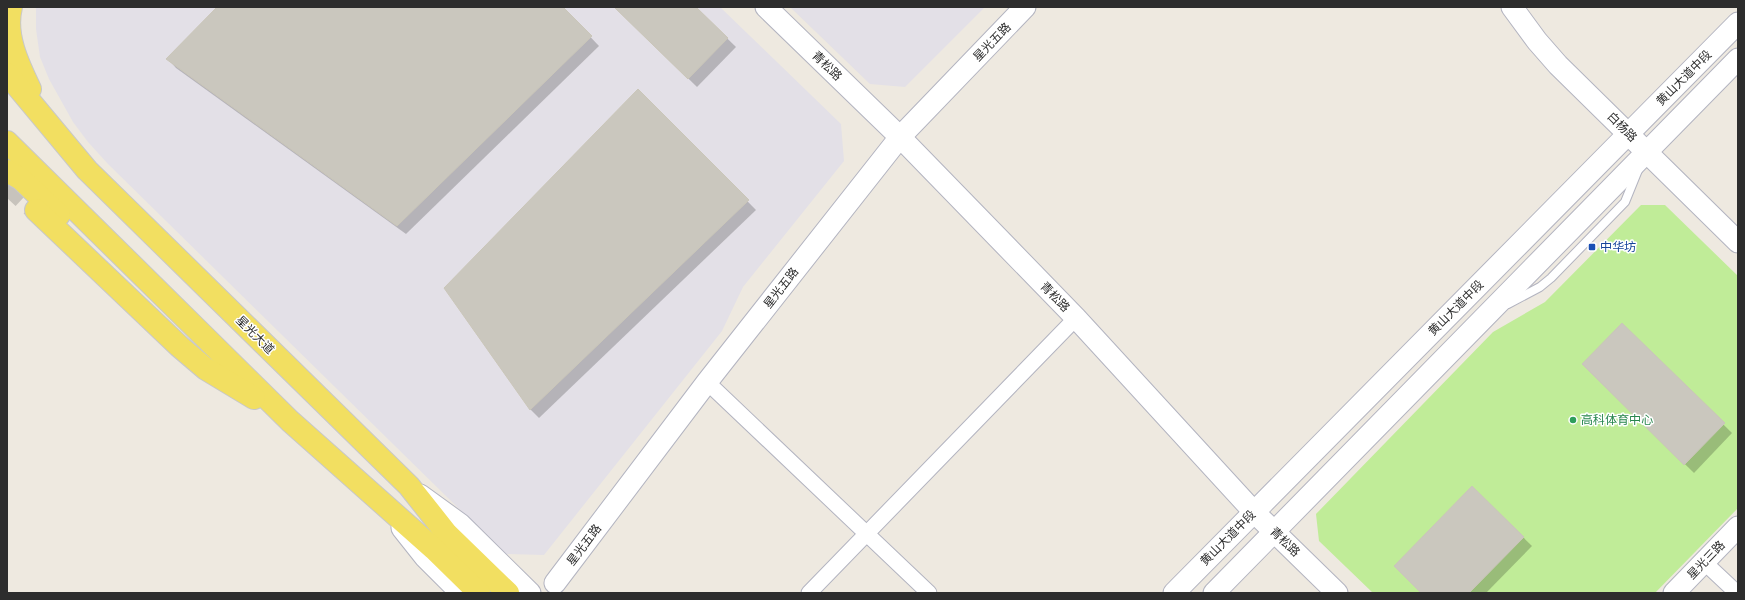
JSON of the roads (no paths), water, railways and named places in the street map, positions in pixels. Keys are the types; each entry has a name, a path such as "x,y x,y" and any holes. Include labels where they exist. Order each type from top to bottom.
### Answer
{"main road":[{"path":"11,7 8,17 14,56 43,117"},
{"name":"星光大道","path":"7,74 87,170 409,486 441,542 479,593"},
{"name":"星光大道","path":"7,142 290,421 381,503 519,590"},
{"path":"7,171 21,179 159,310 207,340"},
{"path":"36,210 179,346 206,368 290,421"}],"street":[{"name":"青松路","path":"766,7 900,137 1076,318 1254,512 1337,593"},
{"name":"星光五路","path":"555,588 707,382 900,137 1025,7"},
{"name":"白杨路","path":"1512,7 1537,41 1558,65 1738,242"},
{"name":"黄山大道中段","path":"1174,593 1738,23"},
{"name":"黄山大道中段","path":"1214,593 1738,59"},
{"path":"809,593 1076,318"},
{"path":"707,382 929,593"},
{"path":"409,486 460,524 519,590 539,586 555,588"},
{"path":"381,503 425,557 461,593"},
{"name":"星光三路","path":"1674,593 1738,527"},
{"path":"1704,562 1737,593"}],"tunnel":[{"path":"7,183 36,210"}],"place":[{"name":"中华坊","path":"1592,247"},
{"name":"高科体育中心","path":"1573,420"}]}
